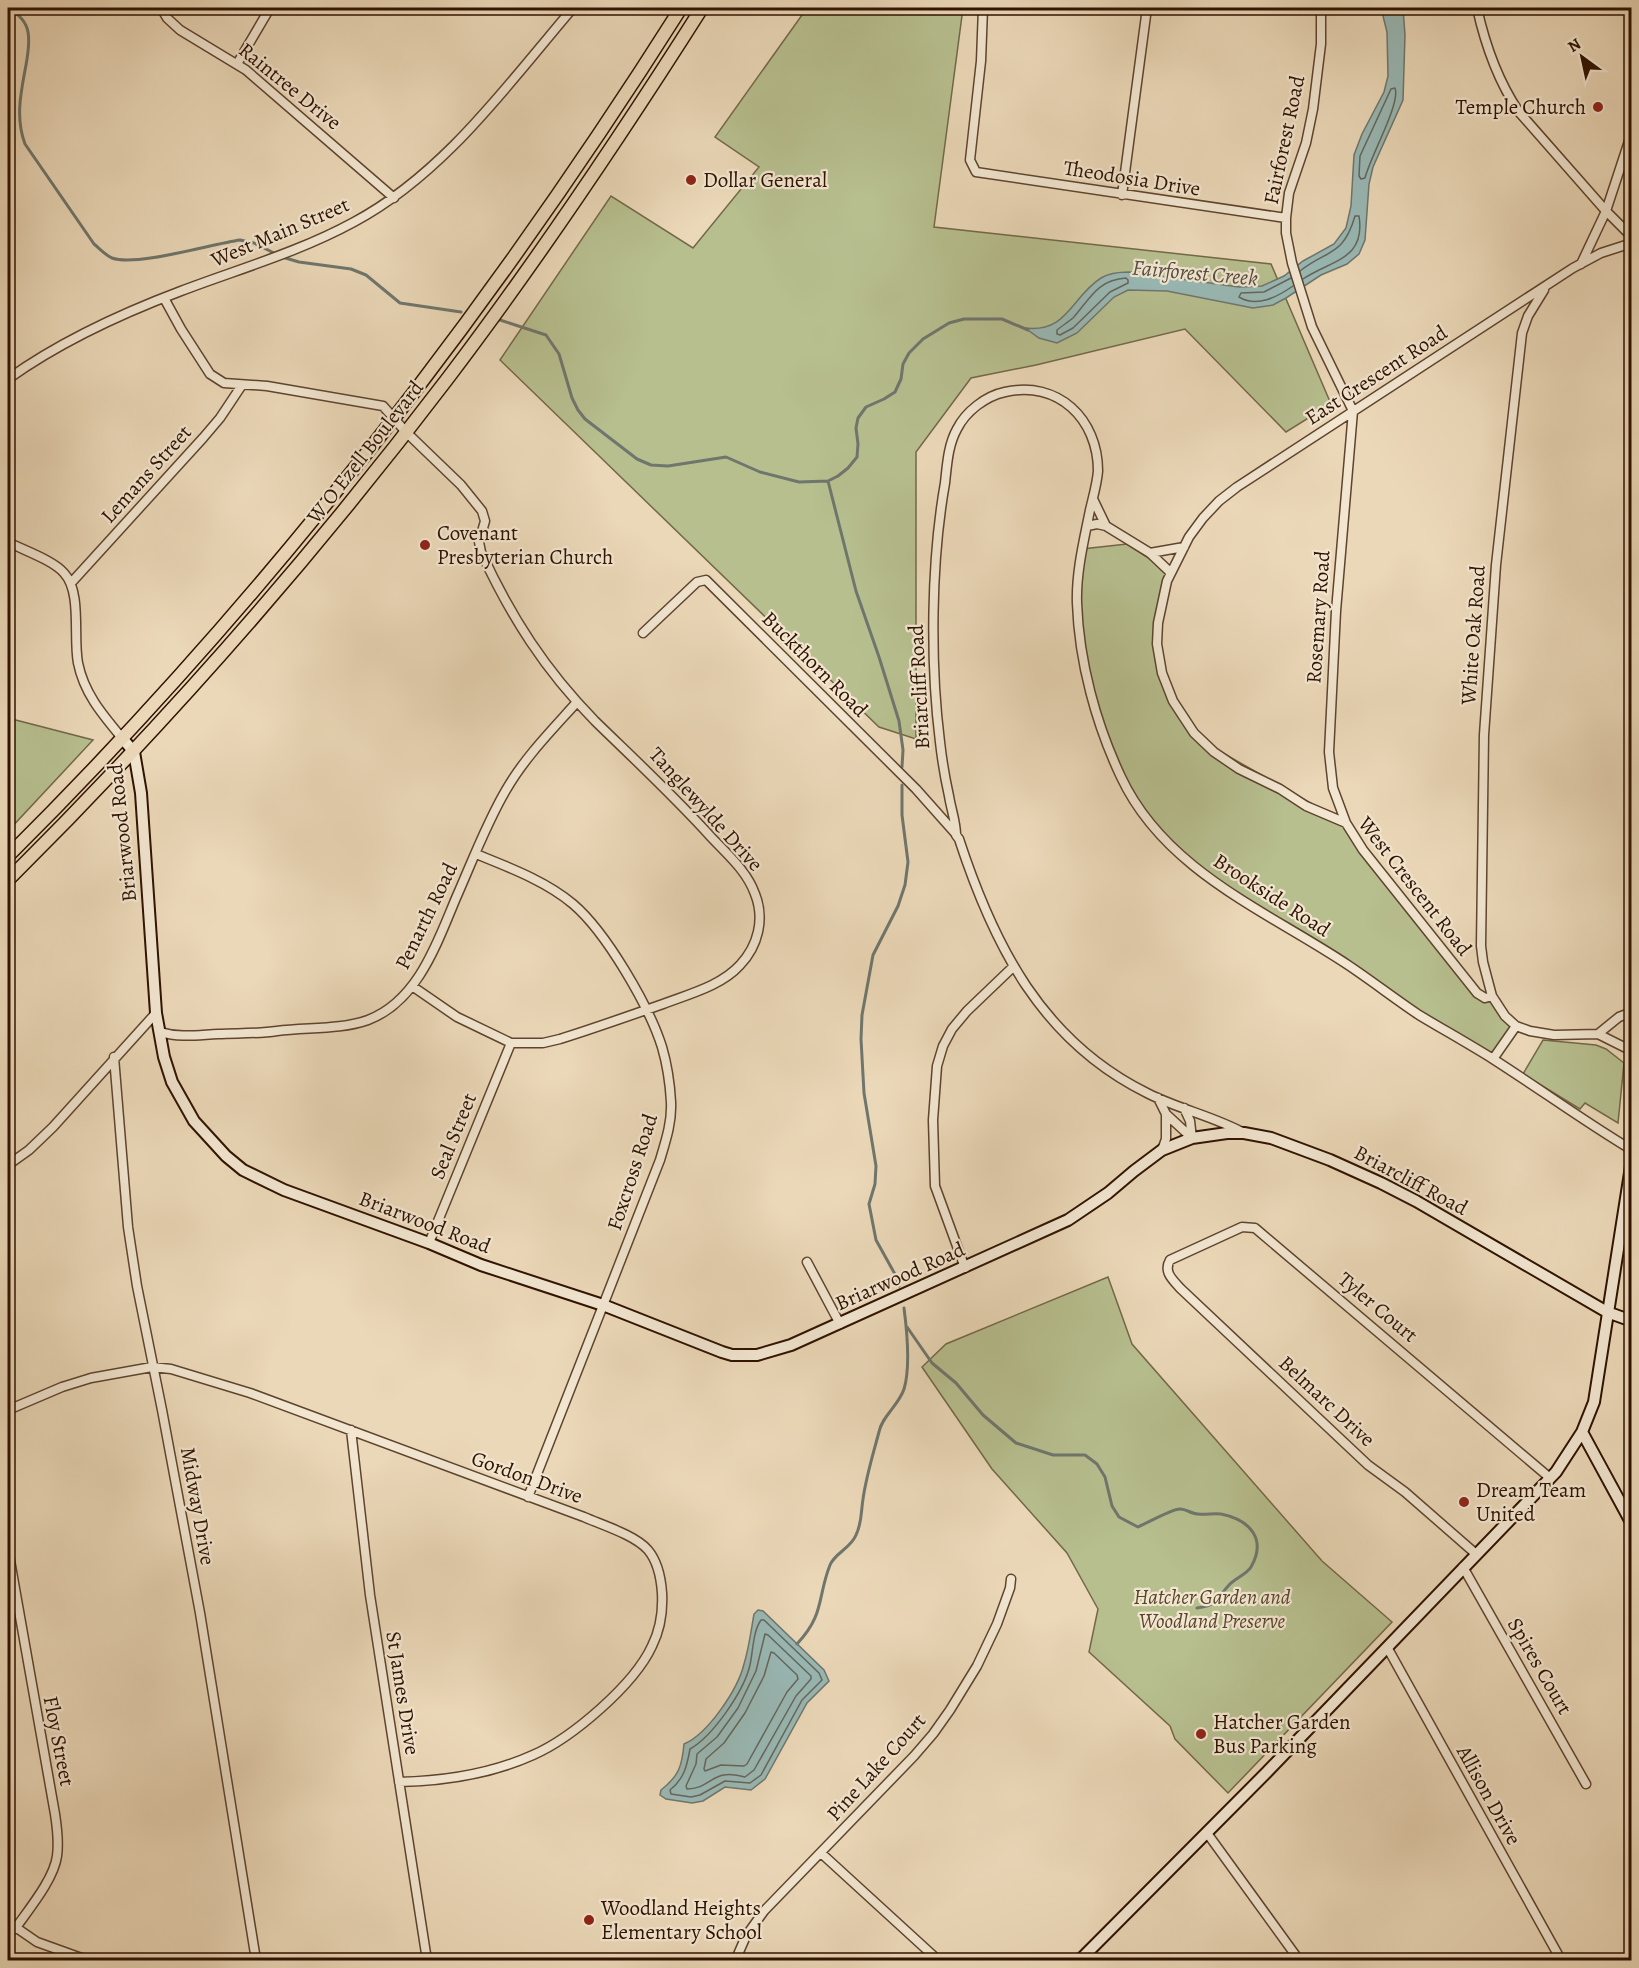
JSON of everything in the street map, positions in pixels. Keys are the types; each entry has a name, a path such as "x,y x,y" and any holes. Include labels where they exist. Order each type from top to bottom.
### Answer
{"main road":[{"name":"W O Ezell Boulevard","path":"8,856 122,738 217,634 395,419 526,241 681,8"},
{"name":"W O Ezell Boulevard","path":"10,872 134,752 308,554 406,432 542,249 702,8"},
{"path":"655,48 670,58"},
{"path":"590,147 604,157"}],"street":[{"name":"Raintree Drive","path":"161,8 167,18 180,30 237,64 282,100 394,198"},
{"path":"237,64 270,8"},
{"name":"West Main Street","path":"8,379 68,340 164,298 287,253 355,222 394,198 430,169 461,138 573,8"},
{"name":"Theodosia Drive","path":"983,8 982,49 970,160 974,169 980,173 1286,218"},
{"path":"1122,195 1148,8"},
{"name":"Fairforest Road","path":"1321,8 1321,44 1313,109 1306,143 1289,193 1286,232 1292,263 1312,327 1353,411"},
{"path":"1477,8 1497,72 1508,95 1533,129 1605,211 1632,237"},
{"path":"1581,264 1605,211 1632,132"},
{"name":"East Crescent Road","path":"1170,572 1203,518 1219,501 1353,411 1581,264 1601,253 1632,243"},
{"name":"White Oak Road","path":"1492,996 1481,946 1484,735 1496,566 1522,333 1537,299 1548,285"},
{"name":"Tanglewylde Drive","path":"164,298 210,374 224,383 277,387 383,406 406,432 461,484 482,511 485,521 479,547 511,612 537,653 577,702 681,803 738,866 751,884 759,904 759,928 756,939 747,957 736,970 711,985 560,1040 543,1043 511,1043 457,1017 412,986"},
{"name":"Lemans Street","path":"71,583 203,438 220,418 242,385"},
{"name":"Briarcliff Road","path":"1092,499 1098,470 1093,442 1077,411 1059,397 1048,393 1015,391 995,395 967,414 954,434 943,491 938,536 935,658 940,742 956,835 977,888 1014,966 1046,1014 1081,1050 1146,1093 1228,1124 1244,1133 1271,1138 1304,1150 1381,1183 1425,1206 1607,1312 1632,1322"},
{"name":"Rosemary Road","path":"1346,823 1333,788 1329,752 1336,611 1353,411"},
{"path":"1092,499 1106,526"},
{"name":"Brookside Road","path":"1092,499 1078,574 1076,600 1080,636 1088,680 1102,732 1122,780 1147,818 1171,846 1234,896 1319,946 1418,1014 1493,1059 1632,1150"},
{"path":"1087,526 1097,524 1106,526 1150,553 1170,572"},
{"path":"8,542 60,568 71,583"},
{"path":"1150,553 1184,547"},
{"name":"West Crescent Road","path":"1170,572 1161,602 1157,644 1164,680 1180,713 1200,740 1239,769 1280,789 1306,806 1346,823 1363,850 1476,993 1485,998 1492,996 1505,1016 1516,1026"},
{"name":"Buckthorn Road","path":"643,633 697,582 706,580 924,797 956,835"},
{"name":"Briarwood Road","path":"71,583 75,612 76,650 82,678 93,702 134,752 141,793 156,1013 164,1057 172,1082 210,1140 243,1170 284,1190 482,1265 603,1305 722,1352 739,1355 768,1353 840,1324 1068,1220 1108,1193 1162,1150 1192,1138 1244,1133"},
{"name":"Penarth Road","path":"160,1032 183,1037 247,1034 351,1023 368,1020 380,1013 412,986 431,957 505,791 519,768 577,702"},
{"name":"Foxcross Road","path":"476,854 549,888 582,912 615,955 646,1010 662,1046 671,1101 671,1117 660,1160 528,1497"},
{"path":"965,1268 934,1186 933,1119 938,1066 943,1047 952,1029 967,1011 1014,966"},
{"path":"1598,1034 1619,1017 1632,1012"},
{"path":"8,1165 41,1139 156,1013"},
{"path":"1493,1059 1516,1026 1554,1035 1598,1034 1632,1052"},
{"name":"Seal Street","path":"429,1243 511,1043"},
{"name":"Midway Drive","path":"114,1057 136,1286 162,1410 201,1624 256,1959"},
{"path":"1158,1098 1166,1114 1192,1138"},
{"path":"1184,1108 1190,1121 1192,1138"},
{"path":"1162,1150 1166,1139 1166,1114"},
{"path":"1080,1960 1207,1833 1550,1478 1582,1432 1594,1402 1632,1160"},
{"name":"Tyler Court","path":"1167,1263 1173,1257 1242,1227 1255,1228 1550,1478"},
{"path":"807,1262 840,1324"},
{"name":"Belmarc Drive","path":"1167,1263 1169,1276 1181,1289 1368,1465 1406,1492 1476,1554"},
{"name":"Gordon Drive","path":"8,1410 62,1387 91,1378 152,1367 171,1369 250,1393 565,1510 611,1528 649,1551 658,1571 662,1601 658,1630 639,1668 617,1692 580,1725 547,1748 520,1761 465,1776 421,1782 399,1782"},
{"name":"St James Drive","path":"351,1430 370,1595 427,1960"},
{"path":"1582,1432 1632,1524"},
{"name":"Floy Street","path":"8,1549 55,1814 58,1846 57,1860 51,1873 15,1929"},
{"name":"Spires Court","path":"1463,1567 1586,1784"},
{"name":"Pine Lake Court","path":"736,1959 746,1936 764,1911 914,1756 950,1710 988,1645 1010,1588 1011,1579"},
{"name":"Allison Drive","path":"1387,1647 1561,1960"},
{"path":"1207,1833 1299,1960"},
{"path":"821,1853 938,1960"},
{"path":"8,1922 37,1942 87,1960"},
{"path":"233,1960 256,1959"}],"green space":[{"path":"807,8 963,8 934,227 1271,264 1331,404 1286,432 1185,329 1036,365 971,378 916,452 916,739 879,727 500,360 611,196 693,248 759,167 715,137"},
{"path":"1127,544 1170,572 1157,644 1173,701 1200,740 1346,823 1476,993 1492,996 1516,1026 1493,1059 1234,896 1171,846 1122,780 1095,707 1079,627 1082,549"},
{"path":"8,718 93,740 8,831"},
{"path":"1543,1040 1596,1045 1606,1049 1624,1063 1618,1123 1585,1103 1580,1109 1523,1074"},
{"name":"Hatcher Garden and Woodland Preserve","path":"1108,1277 1132,1344 1322,1561 1392,1622 1228,1793 1175,1739 1170,1726 1089,1652 1098,1609 1067,1553 992,1469 922,1367 946,1344"}],"water":[{"path":"1381,8 1403,8 1405,35 1403,100 1373,167 1369,184 1365,240 1359,254 1347,264 1321,275 1273,305 1253,308 1167,291 1128,290 1114,297 1077,333 1057,343 1039,338 1025,328 1051,325 1068,312 1091,286 1111,274 1129,272 1239,287 1262,286 1284,276 1303,261 1334,244 1346,228 1351,206 1354,155 1362,134 1384,92 1388,76 1387,32"},
{"path":"758,1610 763,1611 824,1670 829,1681 807,1703 765,1779 751,1790 725,1787 703,1801 692,1803 666,1799 660,1795 661,1790 672,1780 678,1770 684,1744 703,1731 721,1710 741,1674 754,1614"}],"waterway":[{"name":"Fairforest Creek","path":"8,8 23,21 29,36 20,104 20,124 25,144 94,244 109,257 123,260 138,260 240,240 254,243 276,254"},
{"name":"Fairforest Creek","path":"282,257 299,262 351,269 366,275 400,303 461,312"},
{"name":"Fairforest Creek","path":"500,320 546,335 559,354 572,398 578,410 585,419 637,459 651,465 668,466 726,457 760,472 799,482 828,481 848,468 857,457 858,418 866,407 895,392 901,379 903,364 909,353 923,339 949,323 964,319 1002,319 1028,330"},
{"path":"828,481 856,591 899,721 903,750 902,767"},
{"path":"899,1286 876,1240 869,1204 875,1184 876,1166 864,1093 861,1039 862,1015 873,955 898,906 905,885 908,862 902,815 902,785"},
{"path":"797,1644 816,1615 832,1561 854,1540 881,1426 904,1389 908,1359 904,1308"},
{"path":"907,1327 932,1363 956,1383 983,1415 1016,1443 1053,1455 1085,1455 1097,1464 1105,1477 1112,1506 1119,1517 1138,1527 1180,1509 1196,1514 1221,1514 1247,1526 1253,1532 1257,1548 1251,1567 1231,1583 1214,1603 1197,1608"}],"place":[{"name":"Temple Church","path":"1598,107"},
{"name":"Dollar General","path":"691,180"},
{"name":"Covenant Presbyterian Church","path":"425,545"},
{"name":"Dream Team United","path":"1464,1502"},
{"name":"Hatcher Garden Bus Parking","path":"1201,1734"},
{"name":"Woodland Heights Elementary School","path":"589,1920"}]}
